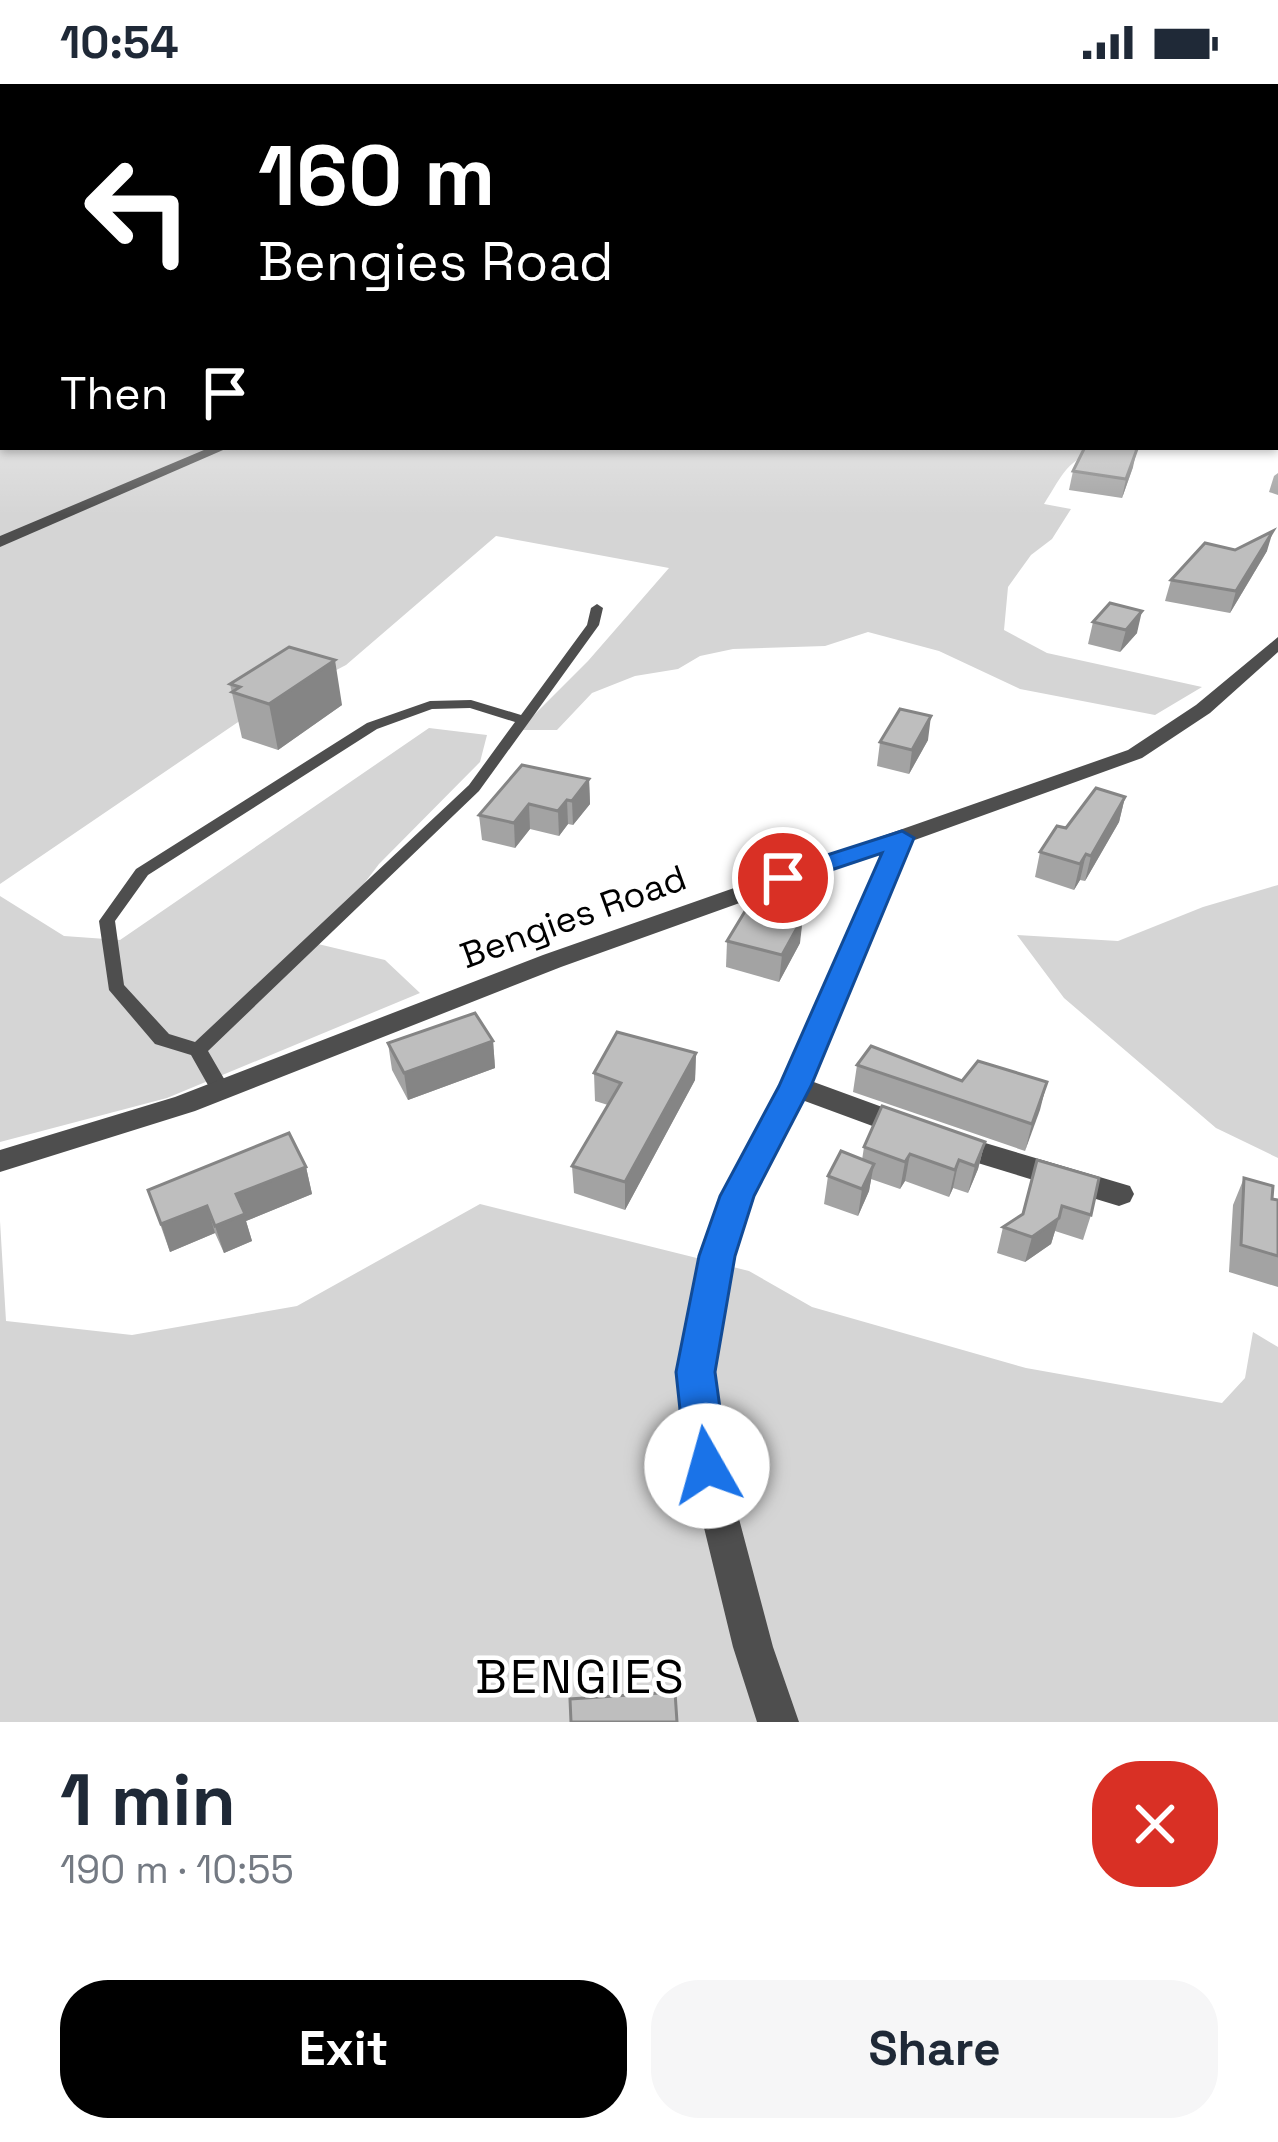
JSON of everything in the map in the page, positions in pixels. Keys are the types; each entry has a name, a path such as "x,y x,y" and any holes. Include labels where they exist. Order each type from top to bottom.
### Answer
{"street":[{"path":"0,542 216,450"},
{"name":"Bengies Road","path":"0,1160 92,1136 553,961 1135,754 1202,709 1278,642"},
{"path":"778,1722 753,1647 707,1466 695,1372 706,1300 737,1196 795,1086 902,838"},
{"path":"795,1086 967,1150 1119,1194"}],"lane":[{"path":"198,1050 474,788 593,625 597,608"},
{"path":"220,1089 198,1050 162,1039 115,986 107,921 142,872 372,726 430,705 471,704 524,720"}],"shaded area":[{"path":"0,450 1097,450 1067,469 1044,504 1071,509 1052,539 1031,555 1008,587 1004,630 1047,653 1202,687 1155,715 1020,689 939,651 868,632 825,646 733,649 700,656 678,669 635,676 592,693 557,730 519,730 588,661 669,568 496,536 346,665 244,718 0,884"},
{"path":"429,728 487,735 480,762 379,864 318,944 385,960 420,993 167,1098 0,1142 0,896 64,936 120,940"},
{"path":"1278,885 1278,1158 1216,1128 1064,998 1017,935 1118,941 1203,907"},
{"path":"480,1204 749,1271 812,1307 1026,1368 1222,1403 1245,1378 1253,1332 1278,1347 1278,1722 0,1722 0,1221 6,1321 132,1335 297,1306"}],"building":[{"path":"1084,450 1137,450 1126,479 1073,471"},
{"path":"1273,531 1236,591 1171,580 1205,543 1235,550"},
{"path":"1110,603 1142,611 1126,630 1093,622"},
{"path":"289,647 335,660 269,704 232,692 240,687 230,684"},
{"path":"900,709 931,716 912,750 880,742"},
{"path":"522,765 589,779 558,811 529,804 514,823 479,815"},
{"path":"1096,788 1125,797 1091,856 1086,854 1080,864 1040,852 1057,826 1066,828"},
{"path":"750,903 803,917 782,955 727,941"},
{"path":"475,1013 493,1041 404,1073 388,1043"},
{"path":"617,1032 696,1053 625,1182 572,1166 621,1083 594,1073"},
{"path":"871,1046 962,1081 978,1061 1047,1082 1032,1124 857,1065"},
{"path":"882,1106 985,1142 975,1166 959,1160 955,1170 910,1154 905,1162 864,1147"},
{"path":"289,1133 306,1167 236,1194 245,1214 215,1226 207,1206 161,1224 148,1190"},
{"path":"841,1151 874,1164 862,1189 828,1176"},
{"path":"1037,1160 1099,1178 1091,1215 1062,1206 1059,1218 1032,1237 1003,1227 1023,1214"},
{"path":"1244,1178 1273,1186 1272,1199 1278,1200 1278,1256 1241,1245"},
{"path":"675,1692 677,1722 571,1722 570,1699"}],"district":[{"name":"BENGIES","path":"581,1676"}],"route":[{"path":"707,1466 695,1372 717,1256 737,1196 795,1086 902,838 783,878"}]}
